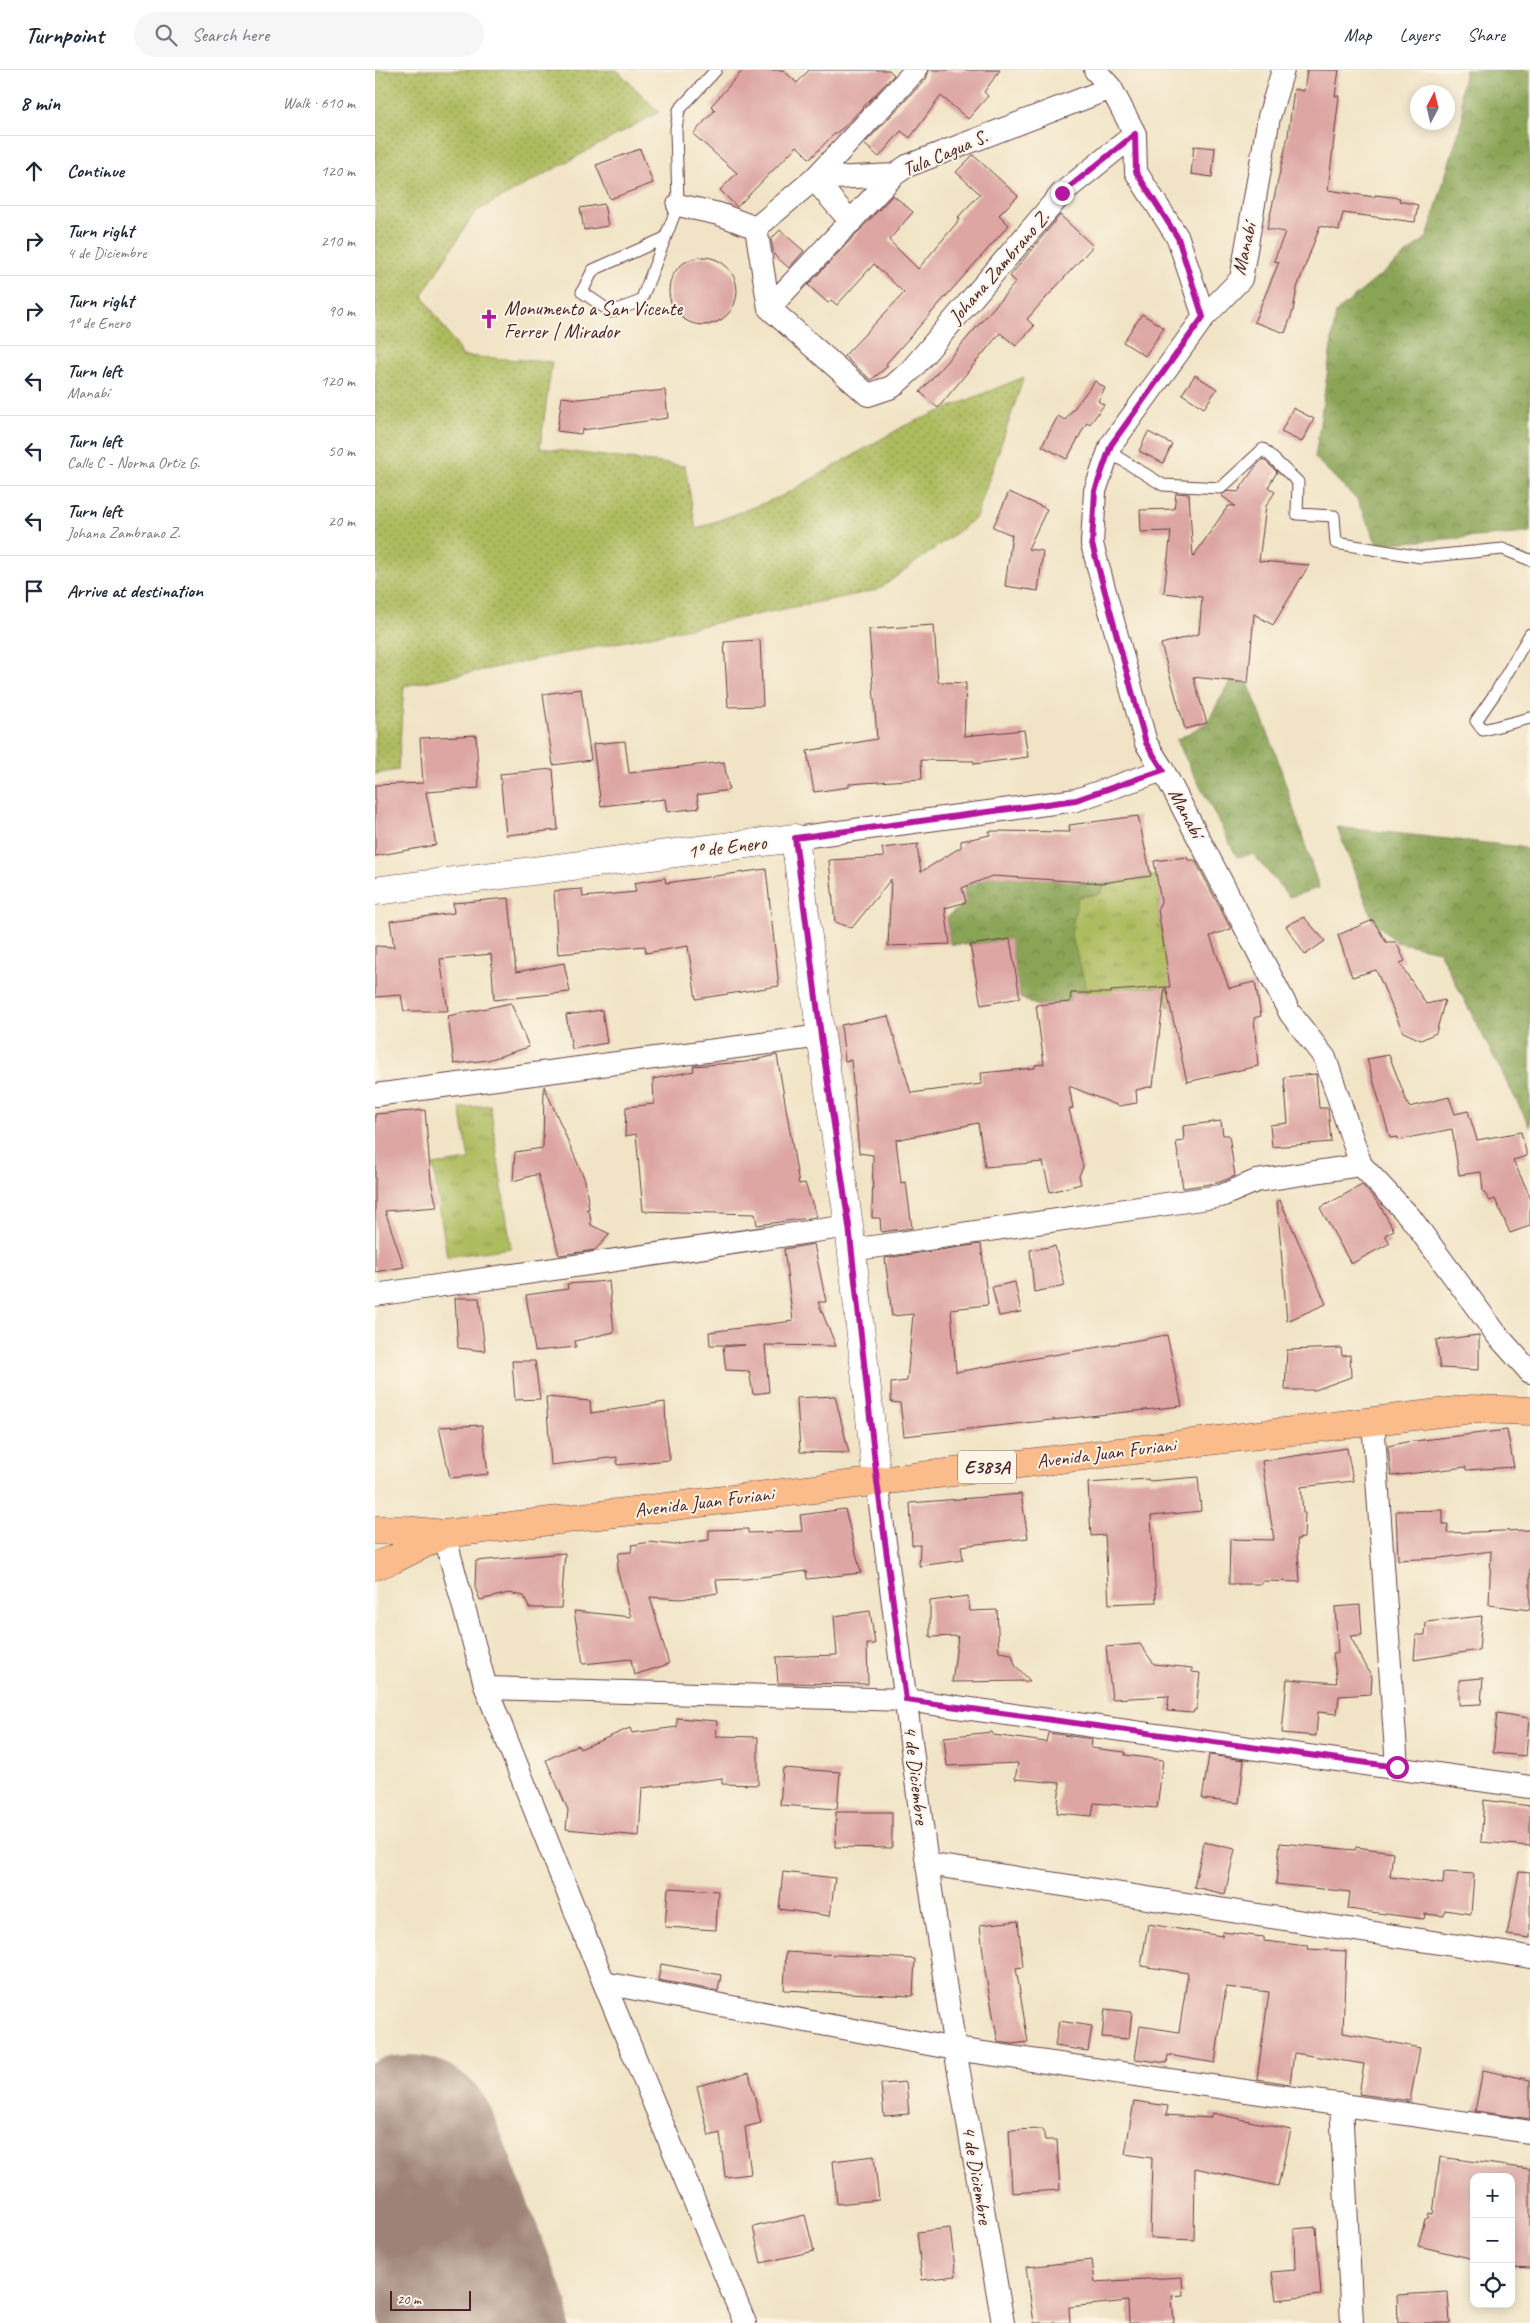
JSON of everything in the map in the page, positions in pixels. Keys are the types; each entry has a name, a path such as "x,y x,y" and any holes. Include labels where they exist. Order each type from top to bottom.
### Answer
{"main road":[{"name":"Avenida Juan Furiani","path":"375,1530 405,1530 444,1534 1373,1420 1472,1409 1530,1411"},
{"name":"Avenida Juan Furiani","path":"375,1566 402,1556 444,1534"}],"street":[{"path":"756,228 814,179 916,70"},
{"path":"1095,70 1111,88 1135,134 1136,172 1178,238 1203,317"},
{"name":"Manabí","path":"1283,70 1269,117 1241,279 1203,317 1111,445 1095,491 1092,544 1146,743 1163,770 1290,1014 1325,1058 1361,1164"},
{"name":"Tula Cagua S.","path":"769,308 894,175 907,166 1111,88"},
{"name":"Johana Zambrano Z.","path":"769,308 868,394 891,387 911,370 1062,193 1135,134"},
{"path":"814,179 894,175"},
{"path":"814,179 851,222"},
{"path":"678,205 719,214 756,228"},
{"path":"756,228 769,308"},
{"name":"1º de Enero","path":"375,891 795,838 1076,800 1163,770"},
{"name":"4 de Diciembre","path":"795,838 821,1036 851,1238 877,1481 927,1864 955,2048 1003,2323"},
{"path":"375,1095 821,1036"},
{"path":"375,1295 1221,1196 1256,1181 1361,1164 1410,1217 1497,1335 1530,1372"},
{"path":"1373,1420 1397,1767"},
{"path":"444,1534 486,1688 604,1983 745,2323"},
{"path":"486,1688 906,1700 1530,1787"},
{"path":"927,1864 1530,1957"},
{"path":"604,1983 955,2048 1530,2132"},
{"path":"1341,2104 1352,2323"}],"lane":[{"path":"665,238 593,270 582,292 611,312 641,301 678,205 677,130 679,110 716,70"},
{"path":"1109,452 1163,485 1221,488 1263,449 1298,482 1297,514 1334,516 1336,542 1421,558 1503,549 1530,560"},
{"path":"1530,634 1496,692 1476,721 1483,730 1530,718"}],"green space":[{"path":"375,70 617,70 659,112 475,212 422,295 463,356 552,362 540,448 685,466 696,529 782,496 904,426 1024,377 976,518 878,590 404,686 398,770 375,774"},
{"path":"1465,70 1530,70 1530,533 1377,544 1357,500 1315,458 1336,312 1427,237 1463,117 1461,92"},
{"path":"1230,681 1248,683 1275,751 1319,888 1289,897 1253,854 1237,857 1176,740 1207,723"},
{"path":"1337,827 1522,847 1530,852 1530,1127 1439,951 1396,942 1373,920"},
{"path":"1102,864 1106,883 1072,934 1088,993 1071,993 1070,1002 1036,1005 1020,998 1010,939 970,945 950,944 947,917 966,902 964,887 992,876 1067,881 1075,868"},
{"path":"1158,875 1161,899 1158,909 1164,949 1179,1007 1167,1006 1161,987 1112,989 1111,1005 1088,993 1071,934 1078,897 1100,894 1106,883"},
{"path":"490,1105 511,1248 447,1257 433,1165 469,1160 460,1108"}],"building":[{"path":"743,70 783,70 797,83 809,70 889,70 894,75 810,159 797,146 737,207 720,190 737,173 693,134 715,110 711,106"},
{"path":"929,70 1000,70 984,92 988,96 968,119 941,96 910,138 901,131 879,157 864,144 926,79"},
{"path":"1307,70 1339,70 1335,96 1339,96 1328,190 1374,197 1375,195 1400,198 1399,201 1418,205 1415,222 1343,213 1339,230 1320,226 1297,288 1293,311 1285,333 1254,322 1279,262 1274,261 1285,232 1267,229 1288,136 1294,89 1304,91"},
{"path":"1194,146 1215,148 1212,177 1191,174"},
{"path":"640,149 653,183 610,199 596,165"},
{"path":"973,155 1018,196 999,215 1009,225 886,364 888,366 871,380 844,356 904,293 874,264 837,305 831,300 828,303 808,285 893,195 913,212 889,240 918,269 960,219 958,217 980,194 956,172"},
{"path":"604,204 608,226 584,230 580,208"},
{"path":"1060,215 1093,246 1027,319 1034,326 1016,346 1000,333 938,408 920,392 1016,282 1010,276"},
{"path":"780,230 804,251 789,268 774,255 771,239"},
{"path":"703,257 716,260 727,267 734,278 737,291 734,304 727,315 716,322 703,325 690,322 679,315 672,304 669,291 672,278 679,267 690,260"},
{"path":"1142,314 1164,328 1145,356 1123,342"},
{"path":"1195,375 1217,389 1204,408 1182,394"},
{"path":"1095,381 1105,388 1098,401 1104,405 1090,424 1087,422 1067,459 1042,446 1058,416 1065,420"},
{"path":"665,390 668,418 582,430 581,434 557,431 562,397 578,399"},
{"path":"1293,408 1314,419 1302,442 1281,432"},
{"path":"1148,432 1172,444 1163,463 1139,451"},
{"path":"1263,459 1277,472 1268,487 1275,492 1266,506 1259,561 1309,565 1273,625 1254,614 1248,683 1193,677 1207,723 1185,729 1161,644 1199,634 1202,597 1164,593 1171,531 1141,532 1140,510 1174,509 1176,493 1189,494 1193,557 1228,506 1235,506 1221,495 1228,491 1238,492 1255,467"},
{"path":"1009,492 1047,509 1028,549 1043,551 1038,591 1005,586 1012,535 993,527"},
{"path":"934,625 938,682 966,683 964,736 1024,730 1028,757 974,764 974,761 921,760 922,779 849,784 849,787 814,792 807,751 877,739 869,629"},
{"path":"760,640 763,706 728,707 724,642"},
{"path":"581,689 591,760 553,765 543,694"},
{"path":"476,735 479,788 426,792 436,845 375,856 375,785 423,783 420,738"},
{"path":"625,741 629,773 724,762 729,790 697,795 699,808 667,812 665,799 601,806 593,744"},
{"path":"553,769 558,830 506,835 500,774"},
{"path":"1138,816 1151,876 1102,883 992,876 962,888 966,902 945,908 950,944 888,946 891,879 852,928 835,922 829,860 884,857 882,848 919,844 917,847 921,872 961,847 961,841 990,835 989,831 1070,832 1069,825"},
{"path":"1187,857 1188,860 1195,860 1231,929 1210,936 1229,988 1255,982 1261,1016 1254,1018 1258,1066 1187,1082 1166,987 1170,987 1158,909 1161,902 1154,861"},
{"path":"766,869 779,986 696,999 688,946 646,953 645,946 558,954 554,891 582,889 583,897 636,892 634,883 665,878 666,883"},
{"path":"509,898 516,972 564,963 570,992 494,1000 491,954 440,959 448,1011 404,1011 401,995 375,997 375,946 394,947 390,921 454,913 453,903"},
{"path":"1304,917 1325,941 1305,955 1286,926"},
{"path":"1373,920 1386,942 1396,942 1405,961 1400,963 1426,1004 1445,1000 1436,1033 1421,1040 1403,1032 1376,970 1352,977 1338,935"},
{"path":"1010,939 1020,998 981,1005 970,945"},
{"path":"1165,987 1153,1086 1136,1090 1137,1103 1119,1106 1069,1086 1073,1108 1069,1109 1083,1167 1079,1176 1081,1184 1050,1192 1043,1162 985,1167 978,1123 896,1140 901,1183 906,1182 912,1228 881,1232 880,1218 872,1218 873,1155 859,1153 851,1060 845,1061 841,1025 888,1016 911,1093 982,1084 981,1073 1035,1068 1035,1065 1044,1064 1036,1005 1070,1002 1071,993 1111,993 1111,991"},
{"path":"511,1003 529,1047 488,1060 454,1064 448,1016"},
{"path":"602,1010 607,1043 572,1049 566,1015"},
{"path":"777,1055 799,1184 805,1183 817,1217 757,1225 755,1214 643,1211 636,1134 625,1136 626,1107 654,1104 653,1079 694,1071 693,1066 745,1062"},
{"path":"1389,1055 1409,1107 1449,1097 1455,1114 1468,1111 1477,1140 1521,1132 1527,1156 1513,1160 1530,1196 1530,1226 1510,1233 1495,1199 1490,1201 1483,1191 1481,1172 1459,1175 1452,1129 1398,1140 1398,1137 1390,1138 1367,1059"},
{"path":"1316,1074 1319,1108 1328,1108 1331,1142 1272,1147 1270,1125 1288,1123 1284,1077"},
{"path":"544,1086 585,1180 589,1209 586,1209 590,1214 591,1225 610,1234 595,1250 559,1255 538,1174 513,1181 515,1152 543,1148"},
{"path":"425,1110 431,1181 437,1207 385,1211 404,1267 375,1272 375,1114"},
{"path":"1221,1121 1223,1135 1229,1135 1235,1176 1217,1183 1183,1188 1176,1142 1184,1141 1183,1126"},
{"path":"1362,1185 1379,1204 1394,1230 1385,1235 1390,1243 1351,1264 1320,1208"},
{"path":"1280,1200 1326,1304 1287,1321 1277,1201"},
{"path":"814,1244 826,1302 818,1302 836,1346 765,1345 769,1392 753,1394 749,1371 726,1370 723,1347 745,1345 710,1345 709,1332 793,1321 784,1249"},
{"path":"981,1244 988,1305 951,1309 956,1372 1167,1335 1182,1406 904,1436 900,1403 891,1402 891,1383 907,1381 913,1314 892,1316 885,1258"},
{"path":"1055,1246 1065,1286 1034,1292 1030,1250"},
{"path":"609,1281 614,1332 575,1341 576,1347 535,1351 526,1295 568,1289 567,1284"},
{"path":"1015,1282 1021,1312 999,1316 992,1287"},
{"path":"455,1298 479,1298 485,1351 458,1348"},
{"path":"1479,1335 1479,1370 1440,1368 1436,1340"},
{"path":"1341,1348 1342,1356 1350,1355 1351,1377 1315,1390 1285,1390 1287,1350"},
{"path":"512,1361 535,1361 540,1399 515,1400"},
{"path":"835,1396 849,1453 800,1452 797,1398"},
{"path":"546,1397 590,1401 591,1413 665,1402 670,1460 617,1465 617,1457 551,1465"},
{"path":"482,1425 488,1474 450,1478 439,1427"},
{"path":"1507,1430 1514,1467 1466,1470 1466,1467 1391,1476 1388,1446 1406,1442"},
{"path":"1347,1448 1353,1481 1301,1487 1303,1513 1305,1513 1304,1538 1297,1539 1300,1582 1263,1581 1262,1584 1229,1584 1230,1539 1274,1540 1262,1461"},
{"path":"1198,1477 1201,1511 1151,1516 1156,1602 1109,1604 1105,1535 1091,1536 1088,1483"},
{"path":"1021,1494 1028,1538 961,1546 963,1560 919,1566 920,1545 912,1545 910,1503"},
{"path":"845,1509 861,1573 807,1579 806,1571 746,1579 716,1580 718,1593 681,1599 650,1597 669,1664 634,1675 631,1659 583,1664 574,1611 631,1617 617,1570 619,1553 631,1552 632,1545 650,1542 674,1545 709,1540 709,1530 748,1529 748,1533 802,1531 800,1515"},
{"path":"1443,1510 1443,1524 1448,1524 1447,1533 1530,1530 1530,1610 1489,1605 1491,1551 1441,1558 1398,1560 1396,1511"},
{"path":"565,1553 561,1608 529,1608 524,1596 509,1593 480,1600 475,1587 476,1561"},
{"path":"968,1596 970,1611 997,1610 999,1652 1012,1654 1015,1665 1030,1681 952,1682 958,1636 930,1637 930,1601"},
{"path":"1360,1605 1362,1635 1350,1636 1372,1677 1371,1694 1339,1696 1337,1714 1318,1712 1316,1736 1282,1733 1287,1679 1337,1683 1333,1653 1338,1653 1335,1607"},
{"path":"870,1611 875,1644 867,1644 868,1684 778,1683 776,1657 837,1655 834,1616"},
{"path":"1482,1616 1479,1650 1414,1660 1416,1635 1425,1635 1426,1622"},
{"path":"1140,1644 1154,1664 1192,1668 1192,1672 1200,1673 1196,1710 1193,1713 1167,1711 1169,1696 1112,1699 1106,1647"},
{"path":"1483,1678 1481,1704 1459,1705 1459,1680"},
{"path":"1497,1713 1529,1718 1526,1756 1493,1753"},
{"path":"677,1718 717,1721 716,1736 758,1737 758,1785 722,1784 722,1778 642,1788 639,1836 566,1829 568,1810 546,1760 578,1745 580,1749 630,1728 632,1733 677,1727"},
{"path":"992,1732 993,1735 1046,1742 1048,1733 1092,1739 1091,1748 1125,1752 1125,1755 1163,1760 1157,1808 1094,1803 1092,1816 1057,1813 1060,1783 1015,1779 1018,1763 947,1766 944,1737"},
{"path":"1209,1755 1244,1760 1239,1803 1202,1799"},
{"path":"783,1768 840,1772 837,1809 780,1805"},
{"path":"1484,1800 1530,1806 1530,1846 1481,1842"},
{"path":"836,1812 892,1812 892,1848 835,1847"},
{"path":"1204,1842 1235,1849 1225,1894 1194,1887"},
{"path":"1280,1843 1355,1850 1356,1847 1393,1852 1390,1877 1443,1884 1444,1872 1474,1874 1471,1914 1445,1910 1444,1916 1425,1914 1424,1919 1348,1909 1350,1892 1276,1884"},
{"path":"783,1872 835,1878 830,1916 779,1909"},
{"path":"1519,1872 1530,1873 1530,1938 1507,1935"},
{"path":"668,1888 718,1891 716,1930 665,1927"},
{"path":"1018,1921 1023,1967 1016,1968 1028,2042 1013,2044 998,2042 985,1971 980,1925"},
{"path":"1148,1924 1222,1936 1223,1932 1264,1937 1264,1941 1308,1946 1307,1949 1346,1951 1343,2033 1420,2048 1410,2101 1359,2094 1364,2064 1294,2053 1290,2084 1257,2079 1269,1992 1226,1987 1215,2063 1168,2055 1167,2063 1135,2059 1140,2026 1179,2032 1188,1973 1141,1966"},
{"path":"786,1952 915,1959 913,1996 784,1990"},
{"path":"661,1964 721,1975 718,1991 658,1980"},
{"path":"1105,2009 1132,2012 1129,2039 1102,2037"},
{"path":"1059,2021 1092,2026 1088,2051 1055,2046"},
{"path":"1483,2070 1530,2080 1530,2119 1475,2111"},
{"path":"749,2073 761,2123 745,2127 751,2174 725,2177 720,2133 709,2136 697,2086"},
{"path":"906,2082 909,2114 884,2116 881,2084"},
{"path":"1134,2101 1168,2106 1166,2115 1210,2118 1212,2113 1291,2130 1278,2186 1195,2168 1194,2240 1150,2238 1152,2158 1125,2154"},
{"path":"1043,2129 1045,2140 1057,2140 1060,2190 1012,2193 1009,2130"},
{"path":"874,2156 879,2200 837,2204 833,2161"},
{"path":"1440,2157 1530,2169 1530,2268 1515,2267 1515,2173 1470,2173 1470,2258 1418,2246 1425,2219 1428,2218 1429,2213 1433,2214"},
{"path":"805,2215 814,2251 761,2263 753,2227"},
{"path":"1316,2227 1321,2295 1276,2300 1272,2272 1295,2270 1294,2229"},
{"path":"950,2228 956,2276 922,2280 917,2232"},
{"path":"1092,2260 1095,2282 1182,2277 1183,2295 1172,2296 1174,2323 1129,2323 1128,2301 1069,2307 1070,2323 1034,2323 1026,2267"},
{"path":"1448,2292 1450,2323 1398,2323 1397,2295"}],"runway":[{"path":"408,2146 478,2323"}],"place":[{"name":"Monumento a San Vicente Ferrer | Mirador","path":"489,319"}],"route":[{"path":"1062,193 1135,134 1136,172 1178,238 1203,317 1111,445 1095,491 1092,544 1146,743 1163,770 1076,800 795,838 821,1036 849,1226 877,1481 906,1700 1397,1767"}]}
